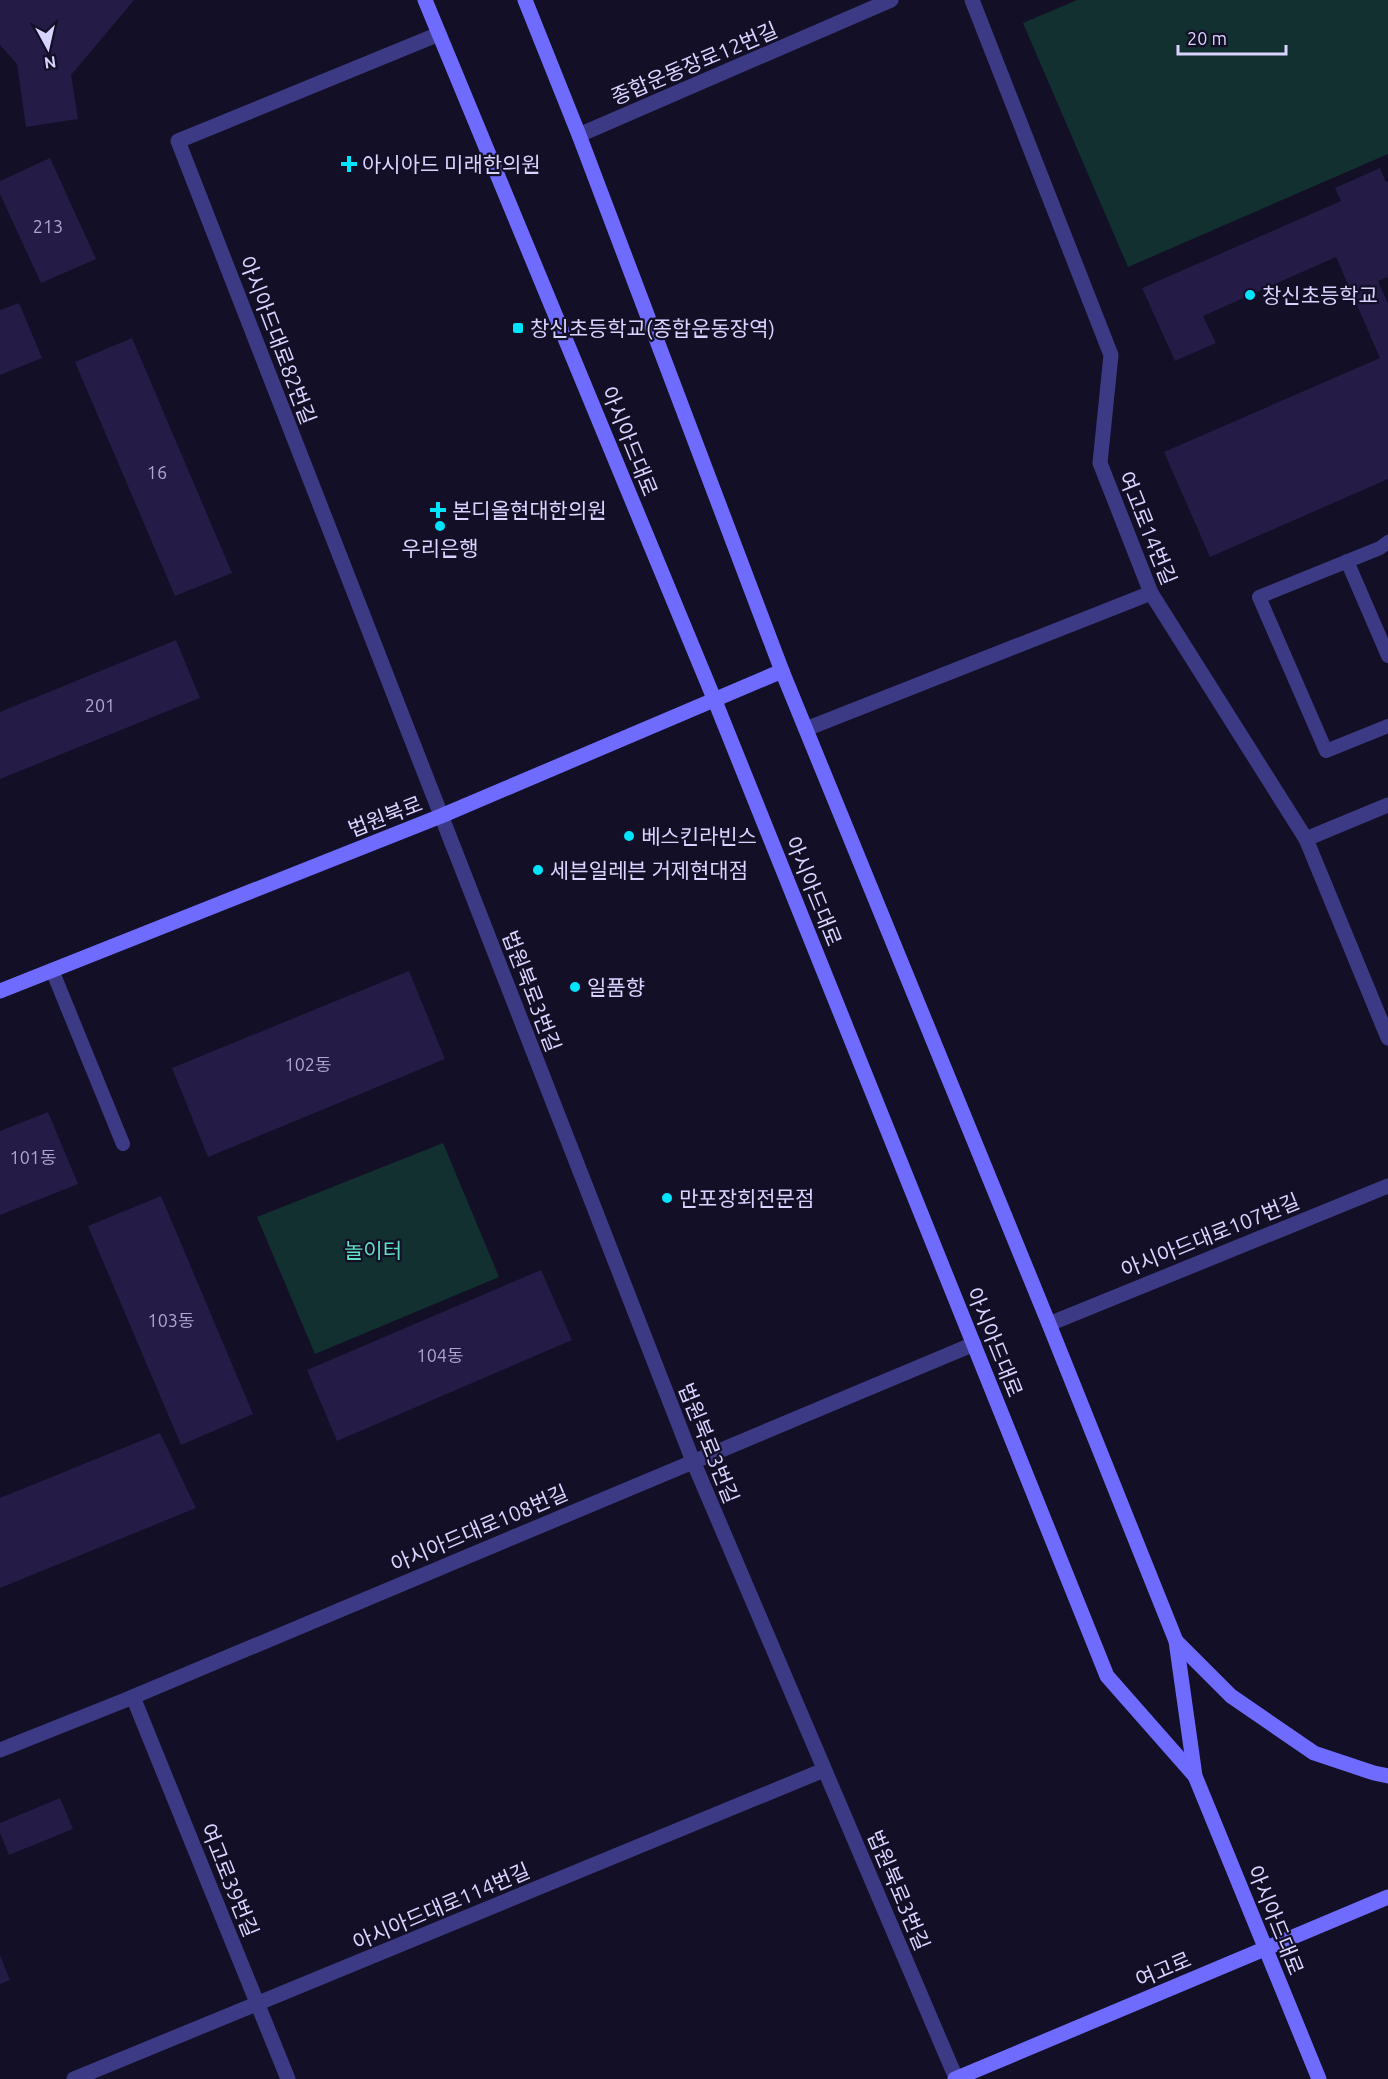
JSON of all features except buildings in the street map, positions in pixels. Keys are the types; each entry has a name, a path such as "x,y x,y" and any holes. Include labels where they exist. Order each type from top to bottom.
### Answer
{"main road":[{"name":"아시아드대로","path":"426,0 715,701 1107,1676 1195,1776"},
{"name":"아시아드대로","path":"525,0 579,135 782,671 1176,1641 1195,1776 1319,2079"},
{"name":"법원북로","path":"0,991 441,816 782,671"},
{"path":"1176,1641 1231,1696 1314,1753 1388,1776"},
{"name":"여고로","path":"956,2079 1388,1897"}],"street":[{"name":"종합운동장로12번길","path":"579,135 891,0"},
{"name":"여고로14번길","path":"972,0 1111,355 1100,463 1151,593 1306,839 1388,1038"},
{"name":"아시아드대로82번길","path":"439,34 178,141 441,816"},
{"path":"806,729 1151,593"},
{"path":"1306,839 1388,805"},
{"name":"법원북로3번길","path":"441,816 693,1461 956,2079"},
{"name":"아시아드대로107번길","path":"1049,1324 1388,1186"},
{"name":"아시아드대로108번길","path":"0,1750 974,1344"},
{"name":"여고로39번길","path":"133,1696 288,2079"},
{"name":"아시아드대로114번길","path":"74,2079 825,1770"}],"lane":[{"path":"1388,542 1380,548 1259,597 1326,751 1388,726"},
{"path":"1347,561 1388,656"},
{"path":"52,970 123,1144"}],"green space":[{"path":"1077,0 1388,0 1388,154 1128,267 1023,23"},
{"name":"놀이터","path":"443,1143 499,1277 315,1354 257,1217"}],"place":[{"name":"아시아드 미래한의원","path":"349,164"},
{"name":"창신초등학교","path":"1250,295"},
{"name":"창신초등학교(종합운동장역)","path":"518,328"},
{"name":"본디올현대한의원","path":"438,510"},
{"name":"우리은행","path":"440,526"},
{"name":"베스킨라빈스","path":"629,836"},
{"name":"세븐일레븐 거제현대점","path":"538,870"},
{"name":"일품향","path":"575,987"},
{"name":"만포장회전문점","path":"667,1198"}]}
